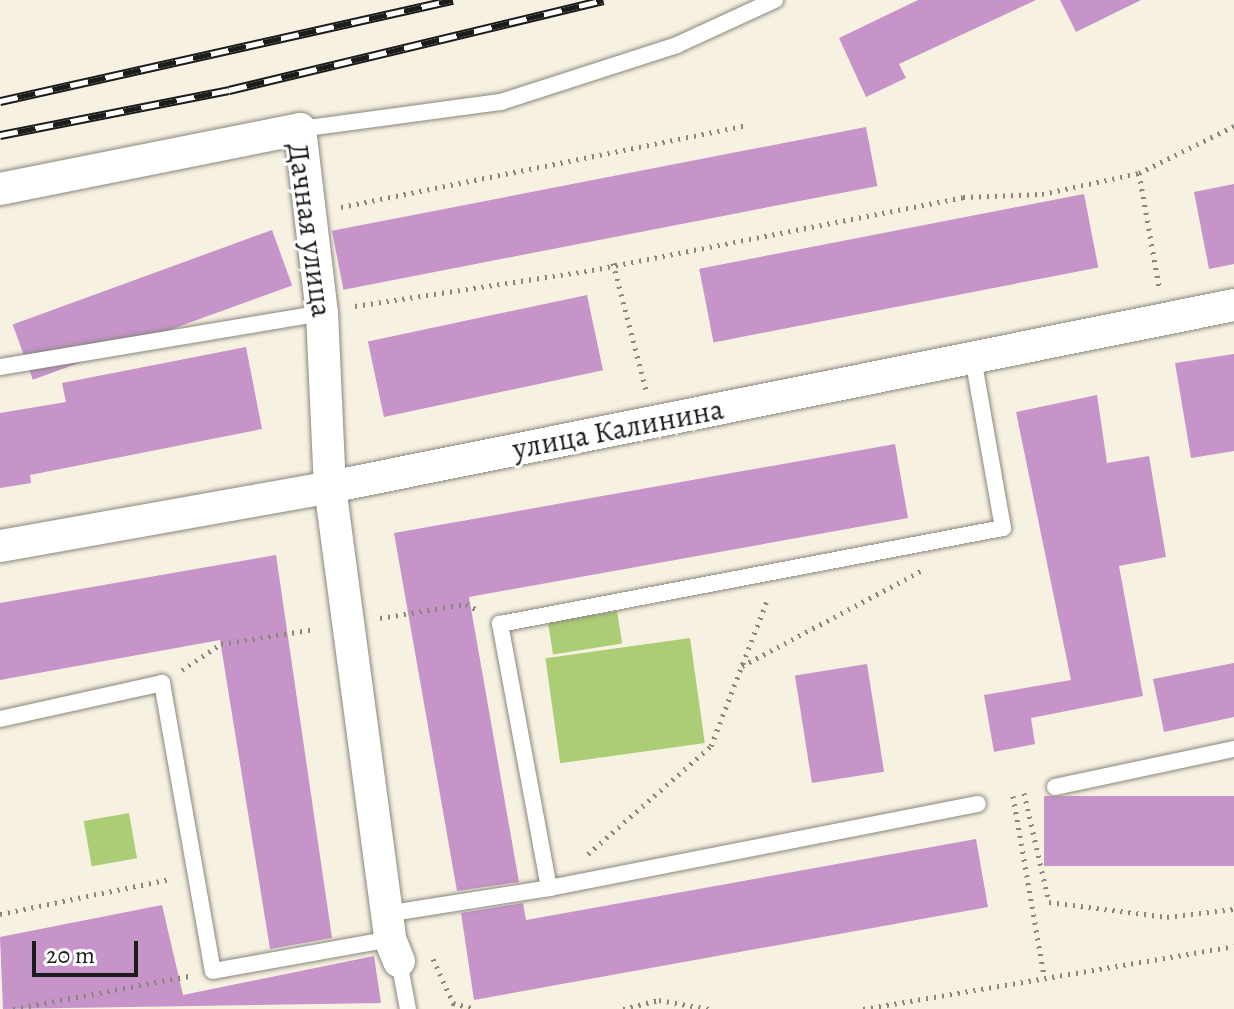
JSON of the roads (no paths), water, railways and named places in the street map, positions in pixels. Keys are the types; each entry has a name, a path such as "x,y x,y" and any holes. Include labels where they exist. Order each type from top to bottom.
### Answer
{"street":[{"name":"Дачная улица","path":"0,189 300,129 322,313 330,487 394,938"},
{"name":"улица Калинина","path":"0,546 330,487 1234,305"}],"lane":[{"path":"300,129 501,102 677,45 775,0"},
{"path":"0,367 322,313"},
{"path":"549,888 500,624 1003,528 973,357"},
{"path":"0,719 162,683 213,971 394,938 549,888 978,804"},
{"path":"1055,787 1234,749"},
{"path":"394,938 408,1009"}],"railway":[{"path":"0,101 453,0"},
{"path":"0,135 229,90 603,0"}]}
